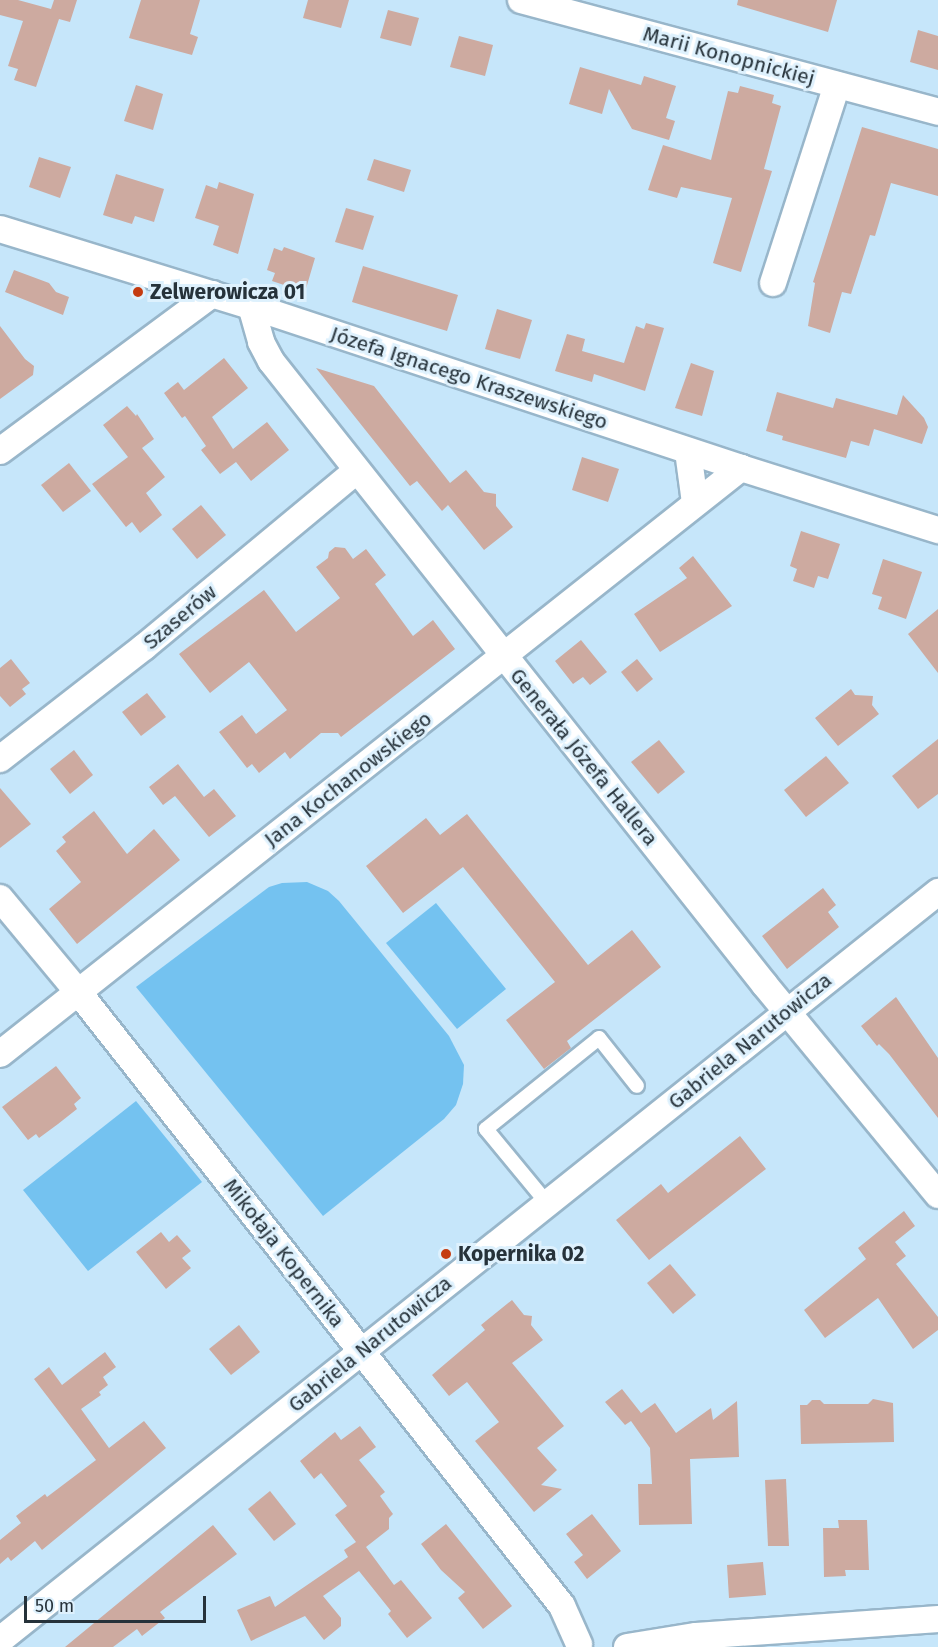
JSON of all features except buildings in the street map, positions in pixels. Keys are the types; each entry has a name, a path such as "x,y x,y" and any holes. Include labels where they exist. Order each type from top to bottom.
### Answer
{"street":[{"name":"Marii Konopnickiej","path":"521,0 938,112"},
{"path":"773,283 837,85"},
{"name":"Józefa Ignacego Kraszewskiego","path":"0,229 251,306 688,451 938,530"},
{"path":"0,451 212,294"},
{"name":"Generała Józefa Hallera","path":"251,306 261,342 271,362 788,1013 938,1195"},
{"path":"688,451 695,503"},
{"name":"Jana Kochanowskiego","path":"0,1054 741,468"},
{"name":"Szaserów","path":"0,759 144,647 356,471"},
{"name":"Gabriela Narutowicza","path":"0,1640 938,892"},
{"name":"Mikołaja Kopernika","path":"0,898 79,993 562,1606 580,1646"},
{"path":"627,1647 696,1636 938,1619"}],"lane":[{"path":"547,1203 486,1129 599,1038 637,1086"}],"shaded area":[{"path":"307,882 328,891 339,901 449,1036 464,1065 463,1084 456,1105 444,1119 323,1216 136,987 269,887 282,883"},
{"path":"436,903 506,989 457,1029 386,943"},
{"path":"136,1101 202,1182 88,1271 23,1190"}],"place":[{"name":"Zelwerowicza 01","path":"138,292"},
{"name":"Kopernika 02","path":"446,1254"}]}
